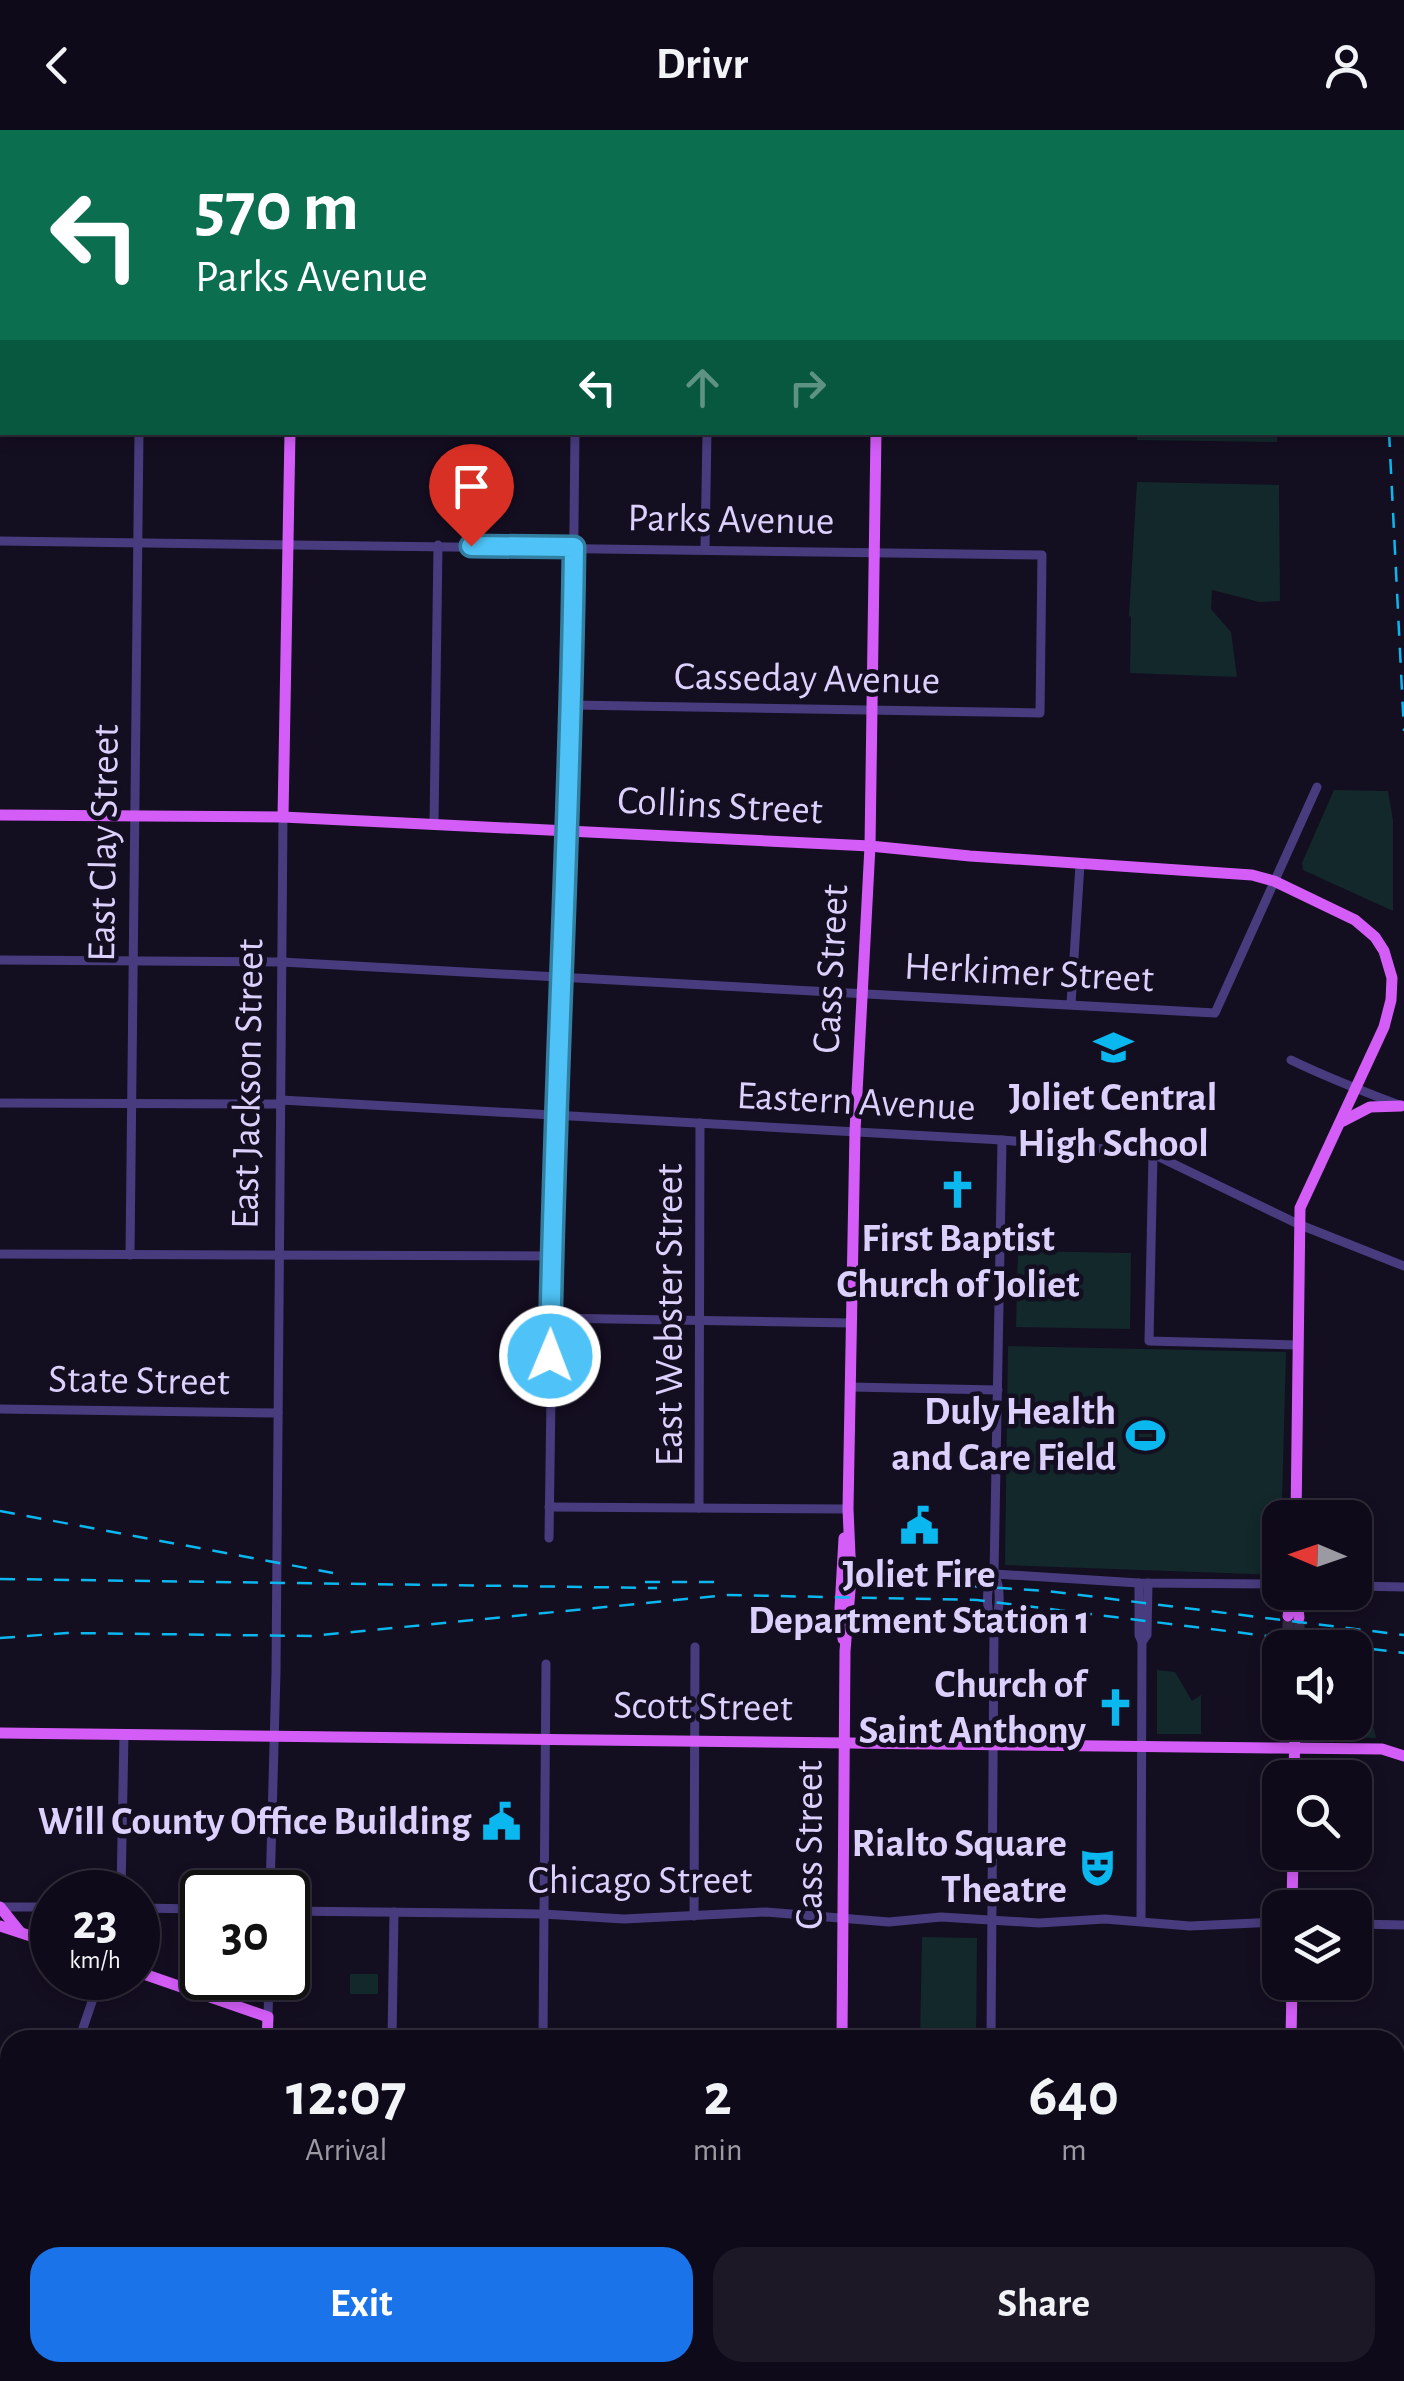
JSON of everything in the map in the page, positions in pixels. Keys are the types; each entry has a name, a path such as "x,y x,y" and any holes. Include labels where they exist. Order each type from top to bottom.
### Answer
{"main road":[{"name":"East Jackson Street","path":"283,816 290,435"},
{"name":"Cass Street","path":"842,2030 855,1132 870,846 876,435"},
{"name":"Collins Street","path":"0,815 283,816 870,846 1252,875 1274,881 1365,927 1384,951 1392,988 1389,1013 1358,1086"},
{"path":"1296,1500 1300,1208 1358,1086"},
{"path":"1340,1124 1360,1110 1403,1106"},
{"path":"1294,1610 1294,1617"},
{"name":"Scott Street","path":"0,1733 994,1743 1382,1750 1404,1756"},
{"path":"1294,1740 1294,1760"},
{"path":"2,1907 20,1932"},
{"path":"0,1926 30,1935"},
{"path":"160,1980 268,2017 267,2030"},
{"path":"1291,2030 1292,2000"}],"street":[{"name":"East Clay Street","path":"130,1255 139,435"},
{"path":"548,1538 555,1115 572,705 575,435"},
{"path":"705,549 707,435"},
{"name":"Parks Avenue","path":"0,540 1042,554 1040,713"},
{"path":"434,824 438,545"},
{"name":"Casseday Avenue","path":"572,705 1040,713"},
{"path":"1274,881 1317,787"},
{"name":"East Jackson Street","path":"271,1870 283,816"},
{"path":"1071,1004 1080,864"},
{"name":"Herkimer Street","path":"0,960 282,962 1215,1013 1274,881"},
{"path":"1291,1060 1340,1084 1358,1086 1403,1106"},
{"name":"Eastern Avenue","path":"0,1103 281,1102 1002,1140 1153,1154 1298,1224 1404,1266"},
{"name":"East Webster Street","path":"700,1123 700,1508"},
{"path":"991,2030 994,1631 988,1615 988,1583 994,1574 1002,1140"},
{"path":"1153,1154 1149,1341 1296,1345"},
{"path":"0,1254 552,1256"},
{"path":"551,1318 851,1323"},
{"path":"850,1387 998,1390"},
{"name":"State Street","path":"0,1409 278,1413"},
{"path":"549,1506 848,1509"},
{"path":"994,1574 1144,1583 1262,1584"},
{"path":"1141,1921 1142,1642 1147,1635 1144,1583"},
{"path":"1372,1586 1404,1587"},
{"path":"694,1916 695,1648"},
{"path":"543,2030 546,1664"},
{"path":"121,1870 124,1734"},
{"path":"2,1907 30,1907"},
{"name":"Chicago Street","path":"310,1911 544,1914 624,1919 766,1912 889,1922 941,1918 1039,1923 1105,1919 1190,1926 1262,1923"},
{"path":"392,2030 394,1912"},
{"path":"1372,1925 1404,1926"},
{"path":"82,2030 93,2000"},
{"path":"268,2000 268,2017"}],"green space":[{"path":"1137,435 1278,435 1277,442 1137,440"},
{"path":"1137,482 1279,485 1280,601 1259,602 1212,590 1211,609 1231,632 1237,677 1130,673 1129,616"},
{"path":"1334,790 1388,791 1393,820 1393,911 1303,870 1302,863"},
{"path":"1018,1251 1131,1253 1130,1329 1016,1327"},
{"name":"Duly Health and Care Field","path":"1008,1346 1286,1352 1282,1500 1262,1500 1262,1574 1005,1565"},
{"path":"1157,1670 1175,1672 1192,1701 1201,1695 1201,1734 1157,1734"},
{"path":"922,1937 977,1938 976,2030 920,2030"},
{"path":"350,1974 378,1974 378,1994 350,1994"}],"tunnel":[{"path":"1288,1616 1288,1630"},
{"path":"1299,1618 1299,1630"}],"railway":[{"path":"1389,435 1404,731"},
{"path":"0,1511 333,1573"},
{"path":"0,1579 657,1588"},
{"path":"645,1582 720,1582"},
{"path":"970,1586 1047,1591 1404,1635"},
{"path":"0,1638 67,1633 312,1636 727,1595 977,1600 1404,1653"}],"place":[{"name":"Joliet Central High School","path":"1113,1048"},
{"name":"First Baptist Church of Joliet","path":"958,1189"},
{"name":"Duly Health and Care Field","path":"1146,1435"},
{"name":"Joliet Fire Department Station 1","path":"919,1525"},
{"name":"Church of Saint Anthony","path":"1116,1708"},
{"name":"Will County Office Building","path":"501,1822"},
{"name":"Rialto Square Theatre","path":"1097,1867"}],"route":[{"path":"471,546 574,547 550,1356"}]}
